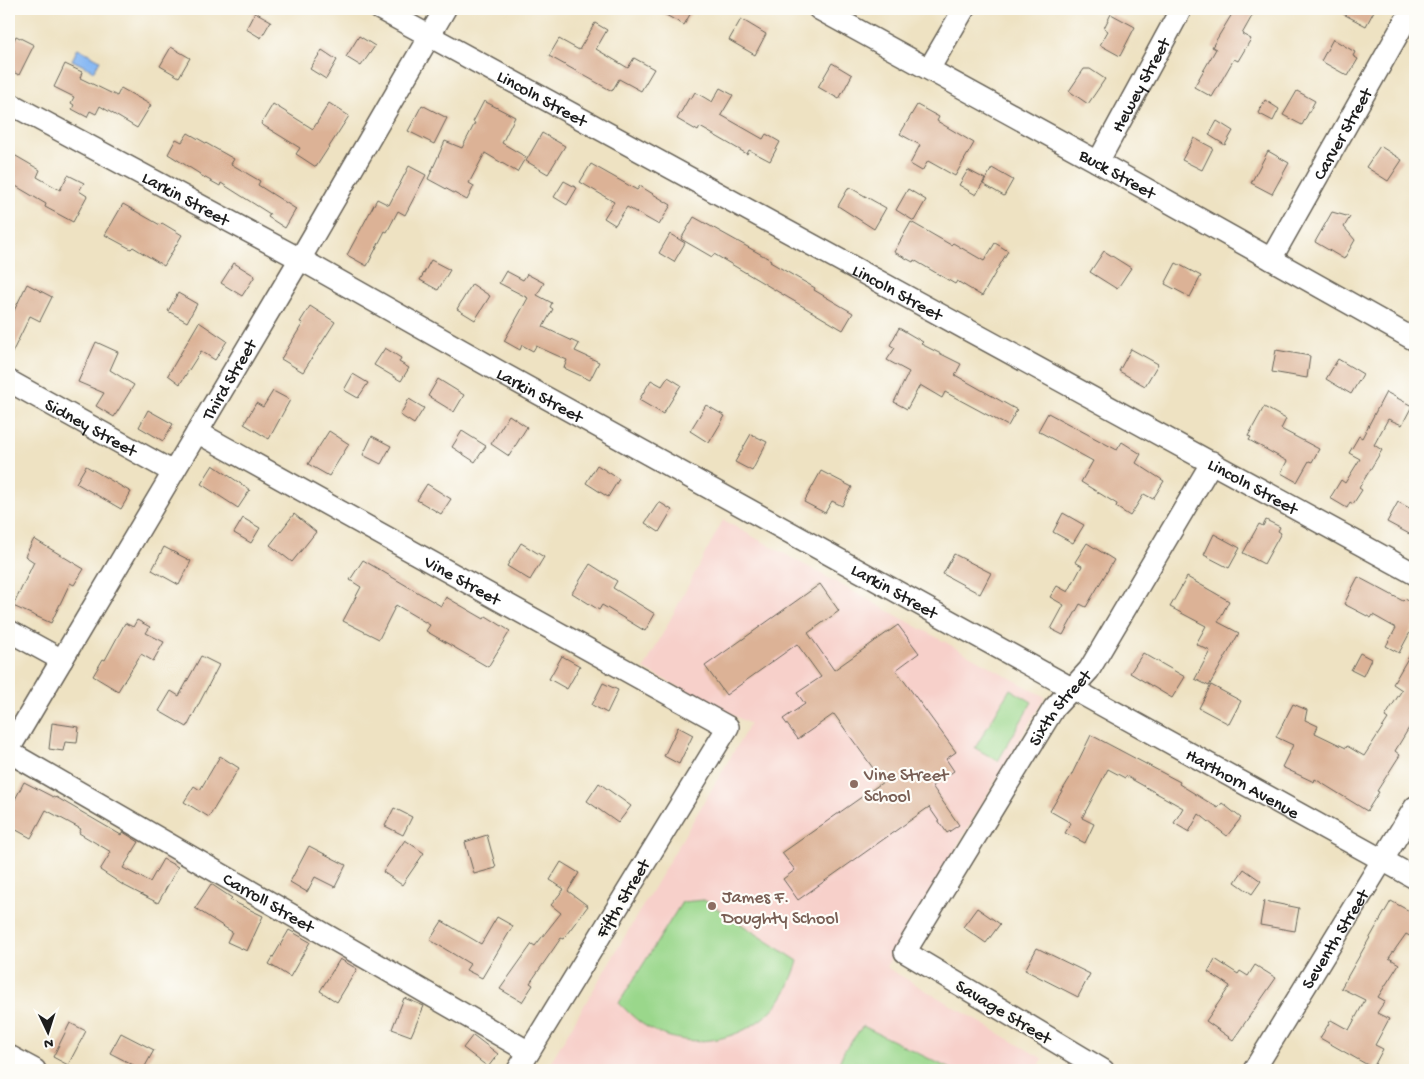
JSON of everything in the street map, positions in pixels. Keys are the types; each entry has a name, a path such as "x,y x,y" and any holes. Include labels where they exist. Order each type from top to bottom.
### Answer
{"street":[{"name":"Lincoln Street","path":"380,9 1415,574"},
{"name":"Third Street","path":"9,750 300,259 445,9"},
{"name":"Buck Street","path":"819,9 1098,162 1415,340"},
{"path":"929,69 964,9"},
{"name":"Hewey Street","path":"1098,162 1181,9"},
{"name":"Carver Street","path":"1271,259 1412,9"},
{"name":"Larkin Street","path":"9,103 300,259 514,380 1072,688"},
{"name":"Sidney Street","path":"9,381 173,472"},
{"name":"Vine Street","path":"197,432 728,727"},
{"name":"Sixth Street","path":"905,952 1054,708 1089,670 1212,462"},
{"path":"9,632 62,660"},
{"name":"Harthorn Avenue","path":"1072,688 1415,878"},
{"name":"Fifth Street","path":"518,1070 728,727"},
{"name":"Carroll Street","path":"9,750 529,1052"},
{"name":"Seventh Street","path":"1254,1070 1415,807"},
{"name":"Savage Street","path":"905,952 1103,1070"},
{"path":"9,1056 35,1070"}],"shaded area":[{"name":"Vine Street School","path":"723,520 1045,697 886,967 1043,1059 1036,1070 546,1070 750,724 644,669"}],"green space":[{"path":"1010,689 1032,702 998,761 975,748"},
{"path":"704,900 798,961 788,988 779,1002 750,1027 714,1040 676,1039 658,1033 641,1023 619,1003 682,902"},
{"path":"863,1026 952,1070 836,1070 844,1051"}],"water":[{"path":"78,48 100,60 94,71 72,60"}],"building":[{"path":"655,9 693,9 684,25"},
{"path":"1235,9 1256,9 1242,34 1251,39 1238,61 1234,59 1212,97 1194,87 1216,49 1212,47"},
{"path":"1334,9 1375,9 1366,26"},
{"path":"255,12 271,21 261,38 246,29"},
{"path":"1111,14 1135,27 1120,56 1100,45 1108,31 1104,28"},
{"path":"741,19 766,34 755,55 729,40"},
{"path":"595,23 607,30 596,49 628,68 634,58 654,69 641,91 619,79 612,91 549,56 559,39 579,50"},
{"path":"16,36 34,45 19,75 9,70 9,50"},
{"path":"359,36 375,46 361,66 346,57"},
{"path":"1333,39 1355,52 1353,56 1358,59 1348,76 1321,61"},
{"path":"171,47 190,58 179,77 160,66"},
{"path":"322,50 337,60 326,79 310,69"},
{"path":"832,63 852,75 839,99 818,87"},
{"path":"65,64 82,72 80,78 117,96 121,88 151,105 137,128 100,106 96,114 90,111 87,117 72,109 74,105 71,103 74,97 54,87"},
{"path":"1084,69 1090,69 1105,79 1088,104 1069,91"},
{"path":"720,88 733,95 721,115 763,139 766,134 780,142 770,161 749,150 747,154 700,127 698,131 677,119 689,98 691,99 695,92 712,102"},
{"path":"1297,91 1315,101 1302,125 1283,115"},
{"path":"1265,100 1279,109 1273,121 1258,113"},
{"path":"484,101 515,117 502,143 526,157 517,172 485,153 469,183 474,186 467,200 428,179 445,141 462,148"},
{"path":"329,103 349,116 316,167 296,154 300,148 261,124 273,104 313,129"},
{"path":"422,105 447,118 434,144 408,131"},
{"path":"917,105 939,117 937,121 974,143 955,176 928,161 922,171 910,164 920,145 900,134"},
{"path":"1217,121 1233,131 1225,145 1209,135"},
{"path":"188,133 234,159 231,164 260,181 258,185 296,209 285,228 268,217 270,214 221,183 220,186 168,154 176,139 182,142"},
{"path":"542,133 565,146 548,174 526,161"},
{"path":"1194,138 1213,148 1202,170 1182,160"},
{"path":"1380,146 1402,160 1388,181 1366,167"},
{"path":"1268,151 1289,163 1272,194 1251,183"},
{"path":"9,152 40,170 37,177 60,190 68,175 84,183 79,191 87,196 73,222 45,207 46,204 9,182"},
{"path":"591,164 637,190 640,186 671,205 659,225 627,207 615,225 604,218 614,202 580,182"},
{"path":"409,166 426,175 405,215 398,211 387,232 385,231 367,266 347,255 377,199 389,205"},
{"path":"992,168 1013,180 1004,196 983,184"},
{"path":"968,170 985,179 976,195 959,185"},
{"path":"564,181 577,188 567,205 554,197"},
{"path":"849,187 886,208 874,229 838,206"},
{"path":"908,189 926,200 914,221 896,210"},
{"path":"123,204 182,235 164,266 133,247 131,249 105,235"},
{"path":"1332,212 1350,217 1344,227 1355,240 1344,259 1315,242"},
{"path":"694,217 771,260 770,262 853,313 843,330 714,254 712,257 681,239"},
{"path":"911,222 984,261 995,243 1008,251 982,296 957,281 955,284 914,260 913,262 894,252"},
{"path":"670,234 685,243 674,262 659,253"},
{"path":"1104,251 1131,268 1117,289 1090,272"},
{"path":"431,260 450,270 438,290 420,280"},
{"path":"234,263 255,276 242,296 221,283"},
{"path":"1176,263 1201,276 1190,297 1165,284"},
{"path":"506,271 523,280 527,274 544,283 537,295 552,303 550,307 553,309 543,327 579,344 575,351 599,362 590,380 564,368 567,360 536,346 533,351 522,345 520,350 504,341 528,298 499,283"},
{"path":"27,284 52,297 40,321 30,316 9,359 9,321"},
{"path":"472,284 490,296 475,320 457,309"},
{"path":"178,293 197,304 187,322 168,311"},
{"path":"310,306 335,322 303,372 281,359 303,323 300,322"},
{"path":"199,322 227,341 215,360 201,351 180,384 168,375"},
{"path":"899,328 923,342 921,344 961,364 955,375 1017,410 1008,426 945,392 942,398 920,385 907,409 894,402 909,372 887,360 895,348 890,345"},
{"path":"96,342 118,352 110,370 134,385 114,417 96,406 104,393 78,382"},
{"path":"385,348 401,358 399,362 409,368 401,381 374,365"},
{"path":"1131,349 1158,364 1145,386 1119,371"},
{"path":"1276,350 1310,356 1307,378 1272,372"},
{"path":"1338,359 1363,374 1351,394 1326,379"},
{"path":"353,374 368,383 358,398 344,390"},
{"path":"668,377 681,385 663,414 639,400 651,380 662,386"},
{"path":"438,379 464,395 454,412 428,396"},
{"path":"273,391 290,400 269,439 244,424 256,403 263,407"},
{"path":"1386,392 1412,406 1402,425 1388,419 1374,445 1382,450 1359,488 1362,490 1353,504 1350,502 1347,508 1330,498 1341,480 1345,483 1360,459 1349,453 1359,436 1362,438"},
{"path":"409,399 424,408 414,424 400,415"},
{"path":"706,405 725,416 709,443 690,431"},
{"path":"1264,407 1286,419 1281,429 1319,449 1312,462 1309,461 1297,482 1281,473 1287,461 1249,440 1251,437 1248,436"},
{"path":"148,410 173,424 163,441 139,427"},
{"path":"1048,413 1117,450 1122,442 1141,454 1136,463 1164,481 1153,499 1144,494 1130,516 1116,507 1117,504 1081,482 1093,461 1038,431"},
{"path":"509,415 527,427 509,456 491,444"},
{"path":"329,431 349,444 329,476 308,464"},
{"path":"462,431 486,446 475,462 452,447"},
{"path":"751,434 767,442 752,471 735,462"},
{"path":"372,436 391,446 381,464 363,455"},
{"path":"213,465 250,490 238,508 201,484"},
{"path":"597,465 619,479 608,497 586,483"},
{"path":"86,466 131,492 121,509 76,483"},
{"path":"821,471 852,487 842,506 832,501 825,513 804,502"},
{"path":"427,484 451,499 441,514 417,500"},
{"path":"659,502 672,510 659,532 645,523"},
{"path":"1398,502 1415,511 1415,537 1387,522"},
{"path":"1063,513 1084,525 1073,543 1053,532"},
{"path":"294,514 316,532 292,562 270,545"},
{"path":"243,518 260,528 251,543 234,533"},
{"path":"1266,520 1280,527 1278,531 1281,533 1264,564 1243,553 1259,524 1263,526"},
{"path":"1214,534 1240,548 1229,568 1204,555"},
{"path":"34,539 84,569 74,585 70,583 51,623 13,606 34,562 25,556"},
{"path":"521,543 544,557 530,580 507,566"},
{"path":"1087,543 1114,560 1086,607 1080,604 1063,635 1051,629 1064,605 1050,597 1057,586 1068,592 1082,566 1075,562"},
{"path":"164,547 191,561 179,585 152,570"},
{"path":"954,554 991,573 980,594 943,574"},
{"path":"363,560 441,606 446,597 484,619 486,616 510,631 488,667 426,631 430,625 396,605 379,639 343,621 361,587 350,580"},
{"path":"590,564 617,581 613,588 655,614 645,631 602,605 599,610 572,593"},
{"path":"1187,577 1229,601 1218,622 1239,633 1209,686 1195,679 1210,651 1196,644 1206,626 1170,607"},
{"path":"1358,577 1403,601 1405,599 1415,604 1415,623 1399,653 1386,646 1396,628 1373,615 1371,618 1344,604"},
{"path":"820,584 839,611 808,633 834,670 898,625 919,653 896,670 956,752 946,759 954,771 932,786 959,825 947,833 929,807 798,900 783,879 795,870 782,853 883,782 834,714 798,739 783,719 805,704 797,693 821,677 797,644 726,695 705,666"},
{"path":"137,620 150,627 146,633 164,642 153,661 141,654 118,691 93,676 103,659 105,660 125,623 133,627"},
{"path":"1415,646 1415,718 1395,751 1400,755 1377,791 1379,792 1367,811 1315,779 1314,782 1282,767 1293,745 1276,737 1293,704 1307,710 1305,720 1318,726 1315,733 1346,748 1347,746 1364,756 1388,719 1385,717 1402,690 1393,684"},
{"path":"1143,653 1185,677 1172,698 1130,673"},
{"path":"1360,653 1371,659 1363,676 1351,670"},
{"path":"201,656 219,665 187,727 159,711 171,691 179,696"},
{"path":"562,656 580,666 567,689 549,679"},
{"path":"603,683 618,690 607,713 592,705"},
{"path":"1211,685 1241,701 1229,724 1199,708"},
{"path":"52,723 79,727 77,743 65,742 63,751 49,749"},
{"path":"678,727 693,735 679,764 664,756"},
{"path":"1091,735 1180,782 1179,784 1218,808 1222,803 1241,818 1227,836 1199,814 1189,832 1174,823 1183,808 1126,776 1125,778 1108,769 1082,818 1094,824 1085,843 1065,833 1071,823 1050,811 1071,776"},
{"path":"220,756 239,768 209,817 184,802 194,786 200,790"},
{"path":"24,782 56,797 121,835 123,832 139,842 123,868 150,882 163,859 178,867 158,903 123,885 100,870 111,852 79,833 81,829 46,810 31,838 9,826 9,811"},
{"path":"599,783 631,806 618,823 587,801"},
{"path":"394,808 412,817 403,835 385,826"},
{"path":"487,835 496,868 474,874 465,842"},
{"path":"405,840 424,853 402,885 383,872"},
{"path":"309,846 346,865 335,887 315,877 307,892 290,882"},
{"path":"561,862 579,873 568,891 588,906 563,939 561,938 530,983 533,985 522,1002 500,989 532,944 535,946 561,913 551,905 564,889 550,880"},
{"path":"1244,869 1261,881 1252,894 1235,882"},
{"path":"211,884 232,898 230,900 263,916 247,951 227,942 232,932 195,908"},
{"path":"1264,901 1299,908 1295,931 1260,925"},
{"path":"1391,901 1415,914 1415,939 1406,934 1389,958 1399,964 1378,997 1385,1001 1377,1013 1389,1019 1375,1045 1383,1049 1373,1068 1320,1038 1331,1020 1349,1030 1365,1000 1341,988"},
{"path":"977,908 1000,924 986,943 963,927"},
{"path":"497,917 513,926 482,978 466,970 470,964 430,940 442,921 481,944"},
{"path":"289,930 310,942 290,977 269,964"},
{"path":"1037,948 1090,974 1078,997 1025,970"},
{"path":"340,959 357,969 337,1002 320,991"},
{"path":"1215,959 1238,974 1240,971 1248,976 1255,965 1276,978 1233,1040 1206,1021 1230,986 1208,972"},
{"path":"404,998 424,1006 411,1036 392,1029"},
{"path":"70,1023 86,1031 68,1065 53,1057"},
{"path":"121,1033 154,1050 143,1070 110,1053"},
{"path":"473,1035 498,1054 488,1067 463,1048"}],"place":[{"name":"Vine Street School","path":"854,784"},
{"name":"James F. Doughty School","path":"712,906"}]}
